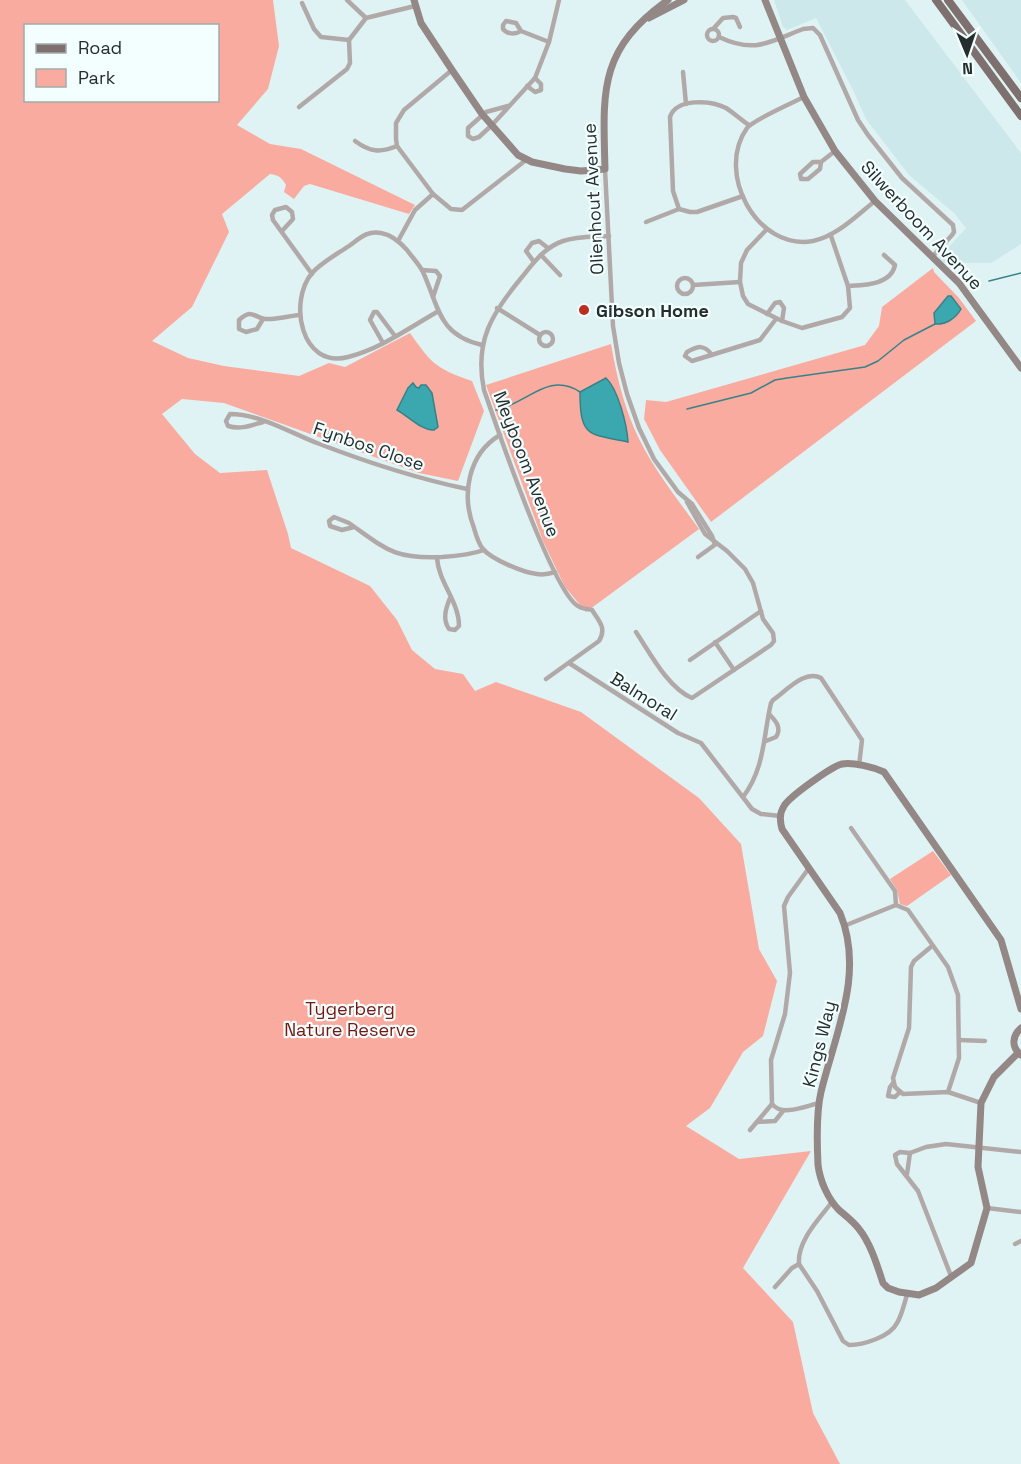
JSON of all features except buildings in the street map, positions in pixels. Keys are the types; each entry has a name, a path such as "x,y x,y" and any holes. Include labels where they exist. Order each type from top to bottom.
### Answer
{"main road":[{"path":"936,0 1021,116"},
{"path":"948,0 1021,98"}],"street":[{"path":"347,0 366,18"},
{"path":"508,106 483,114 468,128 468,136 476,139 492,125 535,78 549,42 559,0"},
{"name":"Olienhout Avenue","path":"668,0 634,28 616,54 606,81 605,170 614,336 627,394 639,428 654,459 687,502 692,504 701,523 715,543 745,569 753,583 761,611 774,638 771,645 734,670"},
{"name":"Olienhout Avenue","path":"634,28 655,14 684,0"},
{"name":"Silwerboom Avenue","path":"765,0 804,97 835,151 875,201 933,256 969,295 1021,368"},
{"path":"302,3 314,29 321,37 349,40"},
{"path":"299,107 347,69 350,56 349,40 366,18 414,3 421,23 452,70 483,114 513,150 526,160 574,170 605,170"},
{"path":"719,37 712,41 707,37 708,31 723,18 733,16 740,27"},
{"path":"714,28 719,37 734,44 750,47 809,28 817,31 831,56 862,127 902,178 953,225 954,232 933,256"},
{"path":"520,32 549,42"},
{"path":"452,70 404,110 399,117 396,130 397,146 433,194 452,209 462,210 526,160"},
{"path":"683,72 686,104"},
{"path":"527,86 535,92 541,90 541,84 535,78"},
{"path":"804,97 749,125 740,141 735,159 737,180 743,196 766,229 797,241 814,241 831,236 875,201"},
{"path":"678,209 673,191 670,117 674,109 686,104 718,105 749,125"},
{"path":"355,141 365,148 379,152 397,146"},
{"path":"821,162 820,169 808,179 801,179 801,170 813,162 821,162 835,151"},
{"path":"398,241 415,210 433,194"},
{"path":"646,222 678,209 697,212 743,196"},
{"path":"282,231 293,219 292,212 286,207 279,208 272,215 273,220 312,274"},
{"path":"766,229 744,255 740,267 743,296 748,304 776,319 802,328 842,317 850,308 848,286 831,236"},
{"path":"437,312 383,343 348,357 332,358 313,348 308,342 299,315 302,297 312,274 366,234 378,232 398,241 422,270 437,312 451,331 459,337 482,345"},
{"name":"Meyboom Avenue","path":"569,663 596,644 602,637 603,625 592,610 576,605 555,572 500,435 482,381 482,345 488,325 497,308 548,248 573,238 609,236"},
{"path":"534,262 526,251 532,243 539,241 548,248"},
{"path":"542,255 560,274"},
{"path":"848,286 875,284 894,271 895,266 884,255"},
{"path":"422,270 436,271 440,276 432,298"},
{"path":"693,285 740,282"},
{"path":"767,314 775,303 780,302 783,305 782,321"},
{"path":"497,308 540,335"},
{"path":"383,343 370,320 374,312 382,316 395,336"},
{"path":"263,319 260,326 252,331 243,332 238,325 241,317 249,314 256,314 263,319 299,315"},
{"path":"712,355 703,346 685,354 687,359 692,361 712,355 760,340 776,319"},
{"name":"Fynbos Close","path":"263,422 236,428 228,426 226,421 228,416 233,414 263,422 407,475 467,489"},
{"path":"500,435 483,448 475,463 467,489 469,514 483,550 512,566 531,573 542,575 555,572"},
{"path":"354,526 338,530 330,526 329,520 337,517 354,526 384,548 400,555 416,558 437,557 470,555 483,550"},
{"path":"698,557 715,543"},
{"path":"437,557 438,570 450,598 459,622 455,630 449,629 446,621 450,598"},
{"path":"690,660 761,611"},
{"path":"636,632 663,673 692,698 734,670 715,642"},
{"path":"546,679 569,663"},
{"name":"Balmoral","path":"569,663 678,733 701,743 743,797"},
{"path":"859,766 862,740 818,676 807,676 773,700 759,766 743,797 756,812 780,816 791,797 841,764 859,766 885,774 1001,940 1021,1009"},
{"path":"766,741 776,737 779,731 778,724 769,714"},
{"name":"Kings Way","path":"780,816 782,829 837,908 844,926 848,958 846,1003 819,1103 819,1166 823,1182 832,1202 859,1229 883,1283 888,1288 907,1295"},
{"path":"852,828 895,891 896,905"},
{"path":"809,868 784,906 790,973 785,1014 771,1060 772,1104 783,1111 819,1103"},
{"path":"844,926 896,905 908,910 948,967 958,995 959,1040 959,1061 948,1092"},
{"path":"900,1092 895,1097 888,1095 909,1028 910,967 932,946"},
{"path":"832,1202 804,1241 798,1256 799,1264 817,1291 839,1336 849,1345 862,1343 892,1329 897,1324 907,1295 928,1293 971,1263 987,1208 978,1167 981,1103 994,1077 1020,1054 1013,1043 1014,1037 1021,1028"},
{"path":"959,1040 985,1041"},
{"path":"893,1083 900,1092 908,1095 948,1092 981,1103"},
{"path":"750,1130 772,1104"},
{"path":"757,1122 775,1121 783,1111"},
{"path":"951,1276 918,1191 897,1164 895,1157 900,1152 910,1154 937,1145 1021,1152"},
{"path":"907,1175 910,1154"},
{"path":"987,1208 1021,1212"},
{"path":"1016,1244 1021,1240"},
{"path":"775,1287 790,1270 799,1264"}],"shaded area":[{"path":"774,0 905,0 1021,153 1021,244 991,263 943,263 939,258 966,228 954,213 909,175 866,119 816,18 787,30 783,27"},
{"path":"962,0 1021,0 1021,83"}],"green space":[{"name":"Tygerberg Nature Reserve","path":"0,0 273,0 279,46 268,89 237,125 270,144 301,149 415,205 409,214 310,184 304,186 294,199 284,192 286,185 282,179 270,174 222,214 229,232 192,307 152,341 188,358 224,366 299,376 329,363 345,367 410,333 435,364 472,381 484,411 458,481 419,473 224,403 182,399 162,414 195,454 220,473 267,470 291,548 370,586 397,620 412,650 435,669 463,674 475,691 496,682 581,712 699,798 741,844 759,949 777,981 763,1036 743,1052 710,1108 686,1126 739,1159 811,1151 743,1268 793,1322 813,1413 840,1464 0,1464"},
{"path":"933,268 976,321 711,522 660,450 644,419 646,400 666,402 865,345 879,326 882,307"},
{"path":"611,344 623,398 640,442 699,529 586,612 565,587 543,541 486,385"},
{"path":"933,851 951,875 907,906 900,904 897,890 890,879"}],"water":[{"path":"948,296 951,296 961,309 950,320 935,324 934,313"},
{"path":"606,378 621,408 628,442 595,435 589,431 582,418 580,392"},
{"path":"413,383 419,388 421,385 426,385 432,393 438,427 434,430 420,426 397,410"}],"waterway":[{"path":"989,281 1021,273"},
{"path":"687,409 751,393 775,380 865,367 878,361 904,340 935,324"},
{"path":"496,410 548,387 568,386 580,392"}],"place":[{"name":"Gibson Home","path":"584,310"}]}
